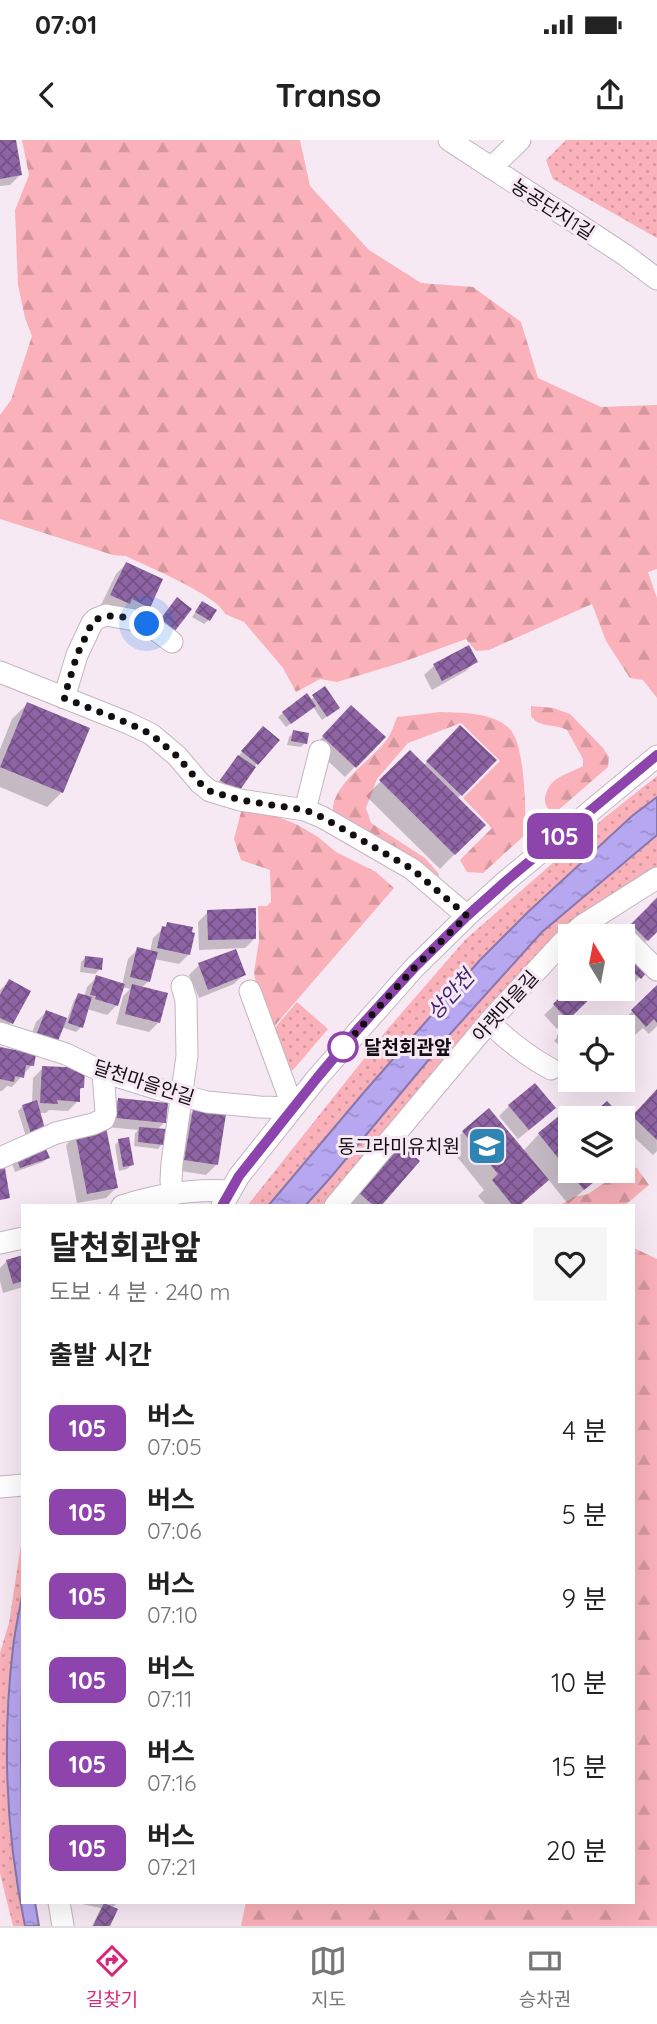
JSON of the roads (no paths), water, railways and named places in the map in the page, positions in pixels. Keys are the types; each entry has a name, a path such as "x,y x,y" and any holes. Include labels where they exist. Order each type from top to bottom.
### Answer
{"street":[{"name":"농공단지1길","path":"449,140 625,255 657,279"},
{"path":"491,168 520,140"},
{"path":"64,698 77,655 96,619 106,615 140,621 172,642"},
{"path":"0,672 151,734 177,756 210,791 240,800 305,810 322,817 412,869 467,916"},
{"path":"305,810 320,751"},
{"path":"131,1204 200,1191 225,1198 293,1108 391,992 467,916 657,755"},
{"name":"아랫마을길","path":"337,1204 489,1022 563,942 603,912 657,878"},
{"path":"603,912 613,924"},
{"path":"635,948 657,970"},
{"path":"173,1195 172,1163 187,1056 186,1000 182,986"},
{"path":"250,991 293,1108"},
{"path":"489,1022 531,1059 551,1069"},
{"name":"달천마을안길","path":"0,1033 66,1054 103,1072 207,1102 293,1108"},
{"path":"0,1158 56,1133 104,1119 106,1113 103,1072"},
{"path":"0,1243 21,1238"},
{"path":"0,1487 21,1485"},
{"path":"60,1904 63,1926"}],"water":[{"path":"657,797 657,835 542,932 451,1033 307,1204 270,1204 480,960 632,816"},
{"path":"21,1601 21,1903 10,1823 7,1753 14,1641"},
{"path":"21,1904 35,1904 39,1926 25,1926"}],"place":[{"name":"달천회관앞","path":"343,1047"},
{"name":"동그라미유치원","path":"487,1146"}],"water label":[{"name":"상안천","path":"450,994"}]}
